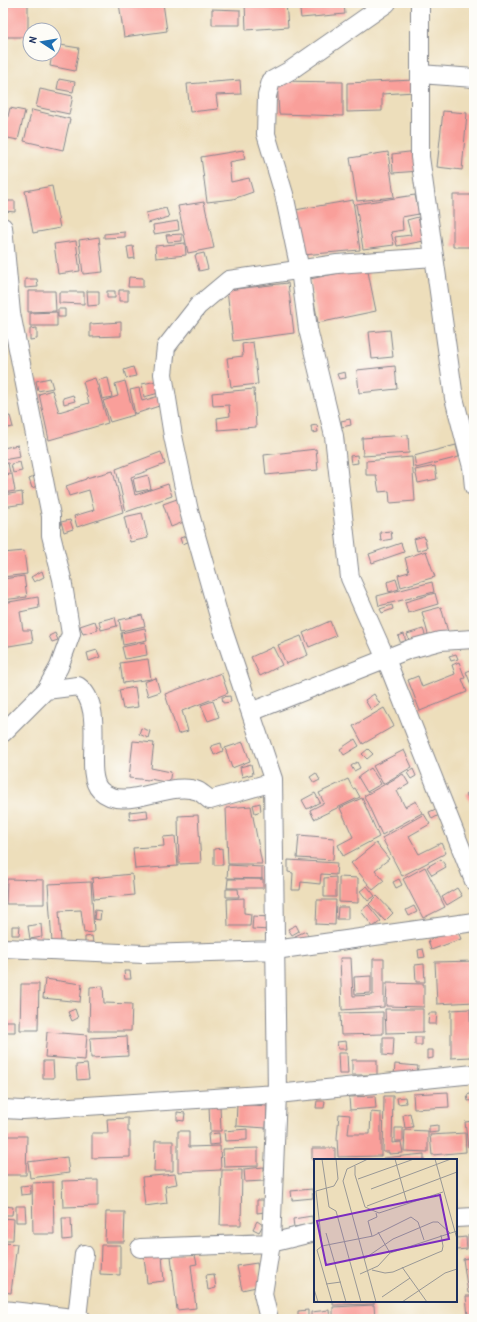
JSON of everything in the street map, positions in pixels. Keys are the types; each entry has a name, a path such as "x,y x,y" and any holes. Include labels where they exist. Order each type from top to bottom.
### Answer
{"street":[{"path":"387,3 291,70 271,81 267,96 266,134 284,194 300,270 308,329 334,436 350,578 386,660 474,881"},
{"path":"420,3 420,157 454,398 472,466 474,487"},
{"path":"420,74 474,78"},
{"path":"3,227 11,313 10,355 51,516 51,535 62,579 71,634 59,667 46,690 3,733"},
{"path":"269,1319 262,1294 271,1243 277,1094 273,782 222,627 189,511 173,436 163,374 166,347 198,306 229,280 337,264 434,256"},
{"path":"251,712 386,660 410,648 440,641 474,639"},
{"path":"46,690 78,686 84,690 89,698 94,724 94,776 100,789 111,797 123,799 179,788 198,791 210,800 273,782"},
{"path":"3,948 144,954 275,950 474,922"},
{"path":"3,1109 23,1110 277,1094 474,1074"},
{"path":"457,1218 474,1218"},
{"path":"140,1248 271,1243 314,1232"},
{"path":"3,1310 79,1319 84,1254"}],"building":[{"path":"3,3 28,3 28,22 22,22 22,37 3,37"},
{"path":"119,3 163,3 167,31 124,37"},
{"path":"245,3 286,3 288,27 246,30"},
{"path":"299,3 344,3 345,14 301,18"},
{"path":"212,9 240,10 240,25 212,25"},
{"path":"62,45 79,48 75,71 50,66 51,62 62,62"},
{"path":"59,79 75,82 73,92 57,89"},
{"path":"240,80 241,94 216,95 218,109 190,112 187,84"},
{"path":"414,80 415,92 382,94 382,111 347,112 347,83"},
{"path":"277,81 343,82 343,116 279,114"},
{"path":"40,89 73,96 69,114 36,107"},
{"path":"10,108 25,111 18,140 3,137"},
{"path":"32,110 70,119 63,150 24,141"},
{"path":"443,111 467,113 462,170 437,167"},
{"path":"243,150 245,159 229,162 231,182 249,178 253,192 233,199 207,202 201,157"},
{"path":"417,151 419,171 393,173 392,154"},
{"path":"388,152 394,197 357,201 350,158"},
{"path":"52,186 60,228 33,233 25,191"},
{"path":"415,195 419,214 402,217 403,230 391,232 394,245 363,249 356,204"},
{"path":"453,195 474,195 474,247 453,247"},
{"path":"353,200 360,250 303,255 295,210"},
{"path":"5,201 15,201 15,212 5,211"},
{"path":"204,202 214,248 188,253 178,206"},
{"path":"166,208 169,217 148,223 146,213"},
{"path":"418,217 424,241 397,246 395,237 411,235 407,220"},
{"path":"178,221 179,230 154,234 153,225"},
{"path":"125,232 125,237 104,238 104,234"},
{"path":"182,234 182,241 168,242 166,235"},
{"path":"99,237 103,272 83,274 79,240"},
{"path":"76,241 80,271 58,274 54,244"},
{"path":"185,243 186,255 156,258 155,246"},
{"path":"133,246 135,258 129,259 127,247"},
{"path":"204,253 208,269 199,271 195,255"},
{"path":"367,267 376,311 318,323 310,279"},
{"path":"129,277 143,278 143,287 128,287"},
{"path":"25,279 37,279 38,287 25,288"},
{"path":"288,283 294,333 233,341 227,290"},
{"path":"119,290 128,290 128,301 119,301"},
{"path":"28,291 55,291 56,311 28,312"},
{"path":"87,291 99,291 99,305 88,306"},
{"path":"107,291 115,291 115,298 107,298"},
{"path":"59,292 84,292 84,304 59,303"},
{"path":"58,309 65,309 65,317 58,317"},
{"path":"57,312 57,326 30,326 30,313"},
{"path":"121,322 121,336 90,337 90,324"},
{"path":"37,328 37,339 30,340 30,329"},
{"path":"390,330 393,357 372,359 369,332"},
{"path":"253,342 258,384 231,387 227,358 243,356 242,344"},
{"path":"395,366 397,389 359,393 357,370"},
{"path":"133,367 136,376 126,378 124,370"},
{"path":"345,372 346,378 339,379 337,374"},
{"path":"50,378 53,388 38,391 36,381"},
{"path":"95,378 108,423 49,440 39,394 52,390 59,412 89,403 83,382"},
{"path":"108,378 112,397 102,399 98,380"},
{"path":"125,381 134,415 110,422 103,401 118,396 115,384"},
{"path":"157,381 159,393 144,397 142,384"},
{"path":"139,388 142,401 159,396 162,405 135,414 130,390"},
{"path":"254,389 256,427 218,430 217,418 230,416 229,405 213,406 212,393"},
{"path":"73,395 75,401 64,404 63,398"},
{"path":"10,416 13,427 3,429 3,417"},
{"path":"350,419 351,425 342,427 341,421"},
{"path":"317,425 318,432 312,433 311,426"},
{"path":"408,435 409,453 363,456 362,438"},
{"path":"18,445 20,457 3,460 3,448"},
{"path":"456,445 459,457 416,468 414,456"},
{"path":"316,449 318,470 266,475 264,455"},
{"path":"161,452 165,464 131,477 135,495 168,484 172,496 126,512 116,469"},
{"path":"357,455 358,463 351,464 350,456"},
{"path":"412,457 415,501 390,503 389,491 379,492 376,475 366,475 366,461"},
{"path":"20,462 22,471 13,473 11,464"},
{"path":"8,463 10,473 3,474 3,464"},
{"path":"435,466 437,479 418,483 415,470"},
{"path":"113,471 123,512 77,527 74,516 94,510 89,490 69,496 66,486 86,478"},
{"path":"12,474 15,491 3,493 3,475"},
{"path":"148,475 151,489 136,492 133,479"},
{"path":"34,477 37,486 32,488 29,479"},
{"path":"22,492 23,504 3,507 3,495"},
{"path":"177,499 186,521 171,527 163,504"},
{"path":"142,513 148,538 130,542 124,517"},
{"path":"70,520 73,529 64,532 61,522"},
{"path":"391,531 392,539 381,541 380,532"},
{"path":"186,536 188,542 182,544 180,538"},
{"path":"424,536 427,548 417,551 414,539"},
{"path":"401,543 404,552 372,563 369,554"},
{"path":"24,551 27,574 3,577 3,553"},
{"path":"426,551 435,577 401,587 398,575 409,572 405,558"},
{"path":"42,571 44,577 34,582 31,577"},
{"path":"24,576 27,597 3,600 3,579"},
{"path":"396,579 399,589 389,592 387,582"},
{"path":"432,582 434,592 379,606 377,596"},
{"path":"435,593 438,604 408,613 405,602"},
{"path":"38,597 39,608 20,612 23,630 31,630 33,642 3,647 3,603"},
{"path":"392,605 393,609 382,613 380,609"},
{"path":"441,607 448,632 429,638 422,612"},
{"path":"142,615 145,626 121,631 119,620"},
{"path":"115,617 117,626 101,630 99,621"},
{"path":"95,621 98,630 83,634 80,626"},
{"path":"330,621 336,636 309,647 303,633"},
{"path":"145,628 147,640 123,645 121,633"},
{"path":"423,629 426,637 410,643 407,634"},
{"path":"55,633 58,640 52,642 49,636"},
{"path":"404,634 406,642 401,644 398,636"},
{"path":"301,636 308,655 286,664 278,645"},
{"path":"145,642 147,655 125,659 122,647"},
{"path":"273,647 282,665 260,676 251,657"},
{"path":"97,650 100,657 89,661 87,653"},
{"path":"456,654 458,659 451,661 449,656"},
{"path":"148,659 151,679 123,683 120,663"},
{"path":"459,662 465,678 462,679 467,692 420,711 408,680 418,676 422,687 455,674 452,665"},
{"path":"474,668 474,692 466,672"},
{"path":"221,673 228,693 182,711 188,731 178,734 165,694"},
{"path":"156,678 160,692 148,696 144,682"},
{"path":"135,687 138,707 123,709 119,690"},
{"path":"374,694 380,704 371,710 365,700"},
{"path":"230,696 231,702 223,703 222,697"},
{"path":"213,701 219,717 208,721 201,705"},
{"path":"384,708 394,726 363,744 353,726"},
{"path":"141,728 150,731 148,738 139,734"},
{"path":"355,739 359,746 344,755 340,749"},
{"path":"133,741 154,743 151,768 171,772 169,783 150,779 129,778"},
{"path":"243,742 250,761 232,768 225,748"},
{"path":"221,743 223,751 214,755 211,746"},
{"path":"368,749 373,754 367,759 362,754"},
{"path":"404,750 412,767 383,784 373,766"},
{"path":"357,762 360,768 354,771 351,766"},
{"path":"251,764 253,774 242,777 240,767"},
{"path":"371,768 381,784 367,792 358,777"},
{"path":"413,769 416,776 411,779 407,773"},
{"path":"316,773 320,780 314,783 310,777"},
{"path":"403,774 409,784 397,791 405,807 416,801 422,813 382,835 364,796"},
{"path":"348,779 353,789 355,788 360,797 314,819 310,810 324,803 319,793"},
{"path":"474,790 474,800 470,802 466,794"},
{"path":"315,793 320,802 307,809 302,800"},
{"path":"362,798 379,837 343,856 338,845 353,837 340,808"},
{"path":"260,803 261,811 255,813 253,805"},
{"path":"251,806 262,864 228,864 226,808"},
{"path":"436,809 439,815 432,819 429,812"},
{"path":"147,810 148,818 130,820 129,812"},
{"path":"424,814 430,824 409,836 419,854 441,843 446,853 402,876 382,838"},
{"path":"198,815 201,863 179,864 178,816"},
{"path":"299,835 334,838 333,860 297,858"},
{"path":"175,836 178,866 135,869 133,848 164,846 163,837"},
{"path":"376,843 389,859 375,870 384,881 373,890 351,863"},
{"path":"222,848 223,865 214,865 214,849"},
{"path":"441,859 446,867 432,875 427,867"},
{"path":"288,860 337,863 336,875 321,874 320,884 301,882 300,890 292,890 293,873 288,872"},
{"path":"228,865 262,867 262,879 227,878"},
{"path":"425,867 445,907 423,918 403,879"},
{"path":"132,874 134,895 94,899 92,878"},
{"path":"336,877 336,897 324,897 324,878"},
{"path":"339,877 358,878 358,903 339,902"},
{"path":"7,879 44,880 44,904 6,904"},
{"path":"228,879 263,879 263,888 227,888"},
{"path":"399,879 402,885 396,888 393,882"},
{"path":"91,882 94,932 84,933 81,910 59,911 61,942 52,943 48,884"},
{"path":"367,886 375,896 368,901 360,891"},
{"path":"457,888 462,896 447,905 442,897"},
{"path":"226,889 238,889 239,897 226,897"},
{"path":"377,896 393,913 385,921 369,904"},
{"path":"244,898 244,913 251,914 250,926 228,926 227,899"},
{"path":"317,900 336,900 335,925 316,924"},
{"path":"368,905 381,921 373,927 361,911"},
{"path":"414,906 417,912 409,916 406,910"},
{"path":"338,907 348,907 348,919 337,919"},
{"path":"95,910 101,911 100,920 94,919"},
{"path":"253,916 271,917 270,930 252,929"},
{"path":"41,924 42,937 30,939 28,926"},
{"path":"296,925 299,931 292,935 288,929"},
{"path":"12,926 20,926 19,935 12,935"},
{"path":"457,929 461,939 431,950 428,940"},
{"path":"306,931 310,941 299,946 295,936"},
{"path":"92,936 93,942 85,943 85,937"},
{"path":"423,949 425,957 419,958 418,950"},
{"path":"340,958 351,958 353,996 373,995 373,959 384,959 384,1007 342,1010"},
{"path":"474,961 474,1002 437,1004 435,962"},
{"path":"424,964 425,982 416,982 415,965"},
{"path":"124,971 130,971 131,979 125,979"},
{"path":"371,976 371,993 355,994 354,977"},
{"path":"45,979 82,984 80,1002 43,998"},
{"path":"387,983 424,984 424,1007 386,1006"},
{"path":"21,984 39,984 38,1030 20,1030"},
{"path":"103,986 104,1003 132,1004 131,1031 89,1031 90,987"},
{"path":"75,1009 78,1018 72,1021 68,1012"},
{"path":"385,1009 423,1009 423,1032 386,1033"},
{"path":"470,1009 471,1057 451,1058 451,1010"},
{"path":"383,1012 383,1034 341,1035 340,1013"},
{"path":"429,1013 437,1013 436,1024 428,1024"},
{"path":"3,1021 15,1021 15,1032 3,1032"},
{"path":"47,1032 87,1035 85,1060 45,1057"},
{"path":"127,1036 128,1056 91,1058 90,1038"},
{"path":"383,1037 394,1037 393,1056 383,1055"},
{"path":"415,1037 422,1037 422,1045 415,1045"},
{"path":"346,1041 347,1049 338,1049 337,1042"},
{"path":"427,1050 433,1050 433,1058 427,1059"},
{"path":"338,1053 347,1053 348,1074 339,1074"},
{"path":"352,1060 377,1060 377,1075 352,1075"},
{"path":"43,1061 53,1061 54,1078 43,1078"},
{"path":"87,1064 89,1079 77,1080 76,1065"},
{"path":"395,1064 418,1066 417,1076 394,1075"},
{"path":"448,1092 449,1107 414,1109 413,1094"},
{"path":"473,1093 474,1100 468,1101 467,1095"},
{"path":"375,1096 376,1108 350,1110 349,1097"},
{"path":"384,1096 393,1096 392,1143 401,1142 403,1153 389,1154 389,1152 383,1152"},
{"path":"405,1097 406,1103 398,1104 397,1098"},
{"path":"317,1101 325,1101 324,1108 316,1108"},
{"path":"237,1104 267,1106 266,1128 236,1126"},
{"path":"209,1105 220,1105 221,1131 210,1131"},
{"path":"177,1112 185,1113 184,1121 177,1120"},
{"path":"371,1112 381,1113 381,1156 338,1157 337,1138 339,1114 350,1115 348,1134 370,1134"},
{"path":"410,1113 413,1127 405,1128 403,1115"},
{"path":"128,1118 128,1132 130,1132 130,1157 92,1158 92,1133 108,1133 107,1119"},
{"path":"474,1121 474,1146 468,1147 465,1122"},
{"path":"438,1125 438,1132 429,1133 429,1126"},
{"path":"395,1128 403,1128 403,1141 395,1141"},
{"path":"247,1129 247,1140 225,1141 224,1131"},
{"path":"405,1130 428,1131 428,1152 404,1151"},
{"path":"178,1131 189,1131 189,1147 220,1146 221,1170 178,1172"},
{"path":"219,1133 220,1144 209,1145 208,1134"},
{"path":"465,1133 466,1152 432,1155 430,1135"},
{"path":"6,1136 27,1136 26,1175 5,1175"},
{"path":"155,1141 173,1141 173,1171 154,1171"},
{"path":"258,1148 258,1166 224,1167 223,1149"},
{"path":"312,1148 335,1148 335,1159 312,1160"},
{"path":"424,1154 424,1159 383,1158"},
{"path":"67,1157 69,1173 30,1178 28,1162"},
{"path":"264,1167 264,1181 245,1182 244,1169"},
{"path":"222,1170 242,1170 241,1225 220,1225"},
{"path":"175,1174 177,1184 165,1186 167,1203 145,1206 142,1177"},
{"path":"98,1180 98,1206 63,1207 62,1181"},
{"path":"53,1182 54,1234 33,1234 32,1183"},
{"path":"30,1185 31,1194 21,1195 20,1186"},
{"path":"312,1189 313,1198 292,1200 291,1191"},
{"path":"257,1200 265,1200 265,1212 257,1213"},
{"path":"5,1206 13,1207 12,1215 4,1215"},
{"path":"16,1206 25,1206 26,1222 16,1222"},
{"path":"106,1212 125,1212 124,1242 105,1242"},
{"path":"312,1216 313,1224 294,1227 293,1219"},
{"path":"3,1218 14,1219 13,1240 3,1240"},
{"path":"62,1218 71,1218 72,1239 63,1240"},
{"path":"257,1221 263,1225 259,1232 253,1229"},
{"path":"468,1235 474,1235 474,1247 469,1248"},
{"path":"466,1237 467,1249 457,1250 457,1238"},
{"path":"3,1243 17,1244 11,1293 3,1292"},
{"path":"101,1245 120,1245 120,1275 100,1274"},
{"path":"194,1251 197,1264 191,1265 196,1308 177,1310 171,1256"},
{"path":"162,1255 164,1281 147,1283 144,1257"},
{"path":"474,1257 474,1293 468,1293 463,1259"},
{"path":"257,1263 261,1286 242,1290 237,1266"},
{"path":"214,1274 216,1288 208,1290 206,1275"},
{"path":"466,1296 474,1296 474,1316 468,1316"},
{"path":"333,1302 374,1302 374,1304 333,1305"},
{"path":"374,1305 375,1319 333,1319 333,1307"},
{"path":"308,1310 308,1319 298,1319 298,1311"},
{"path":"329,1310 330,1319 311,1319 311,1312"}]}
